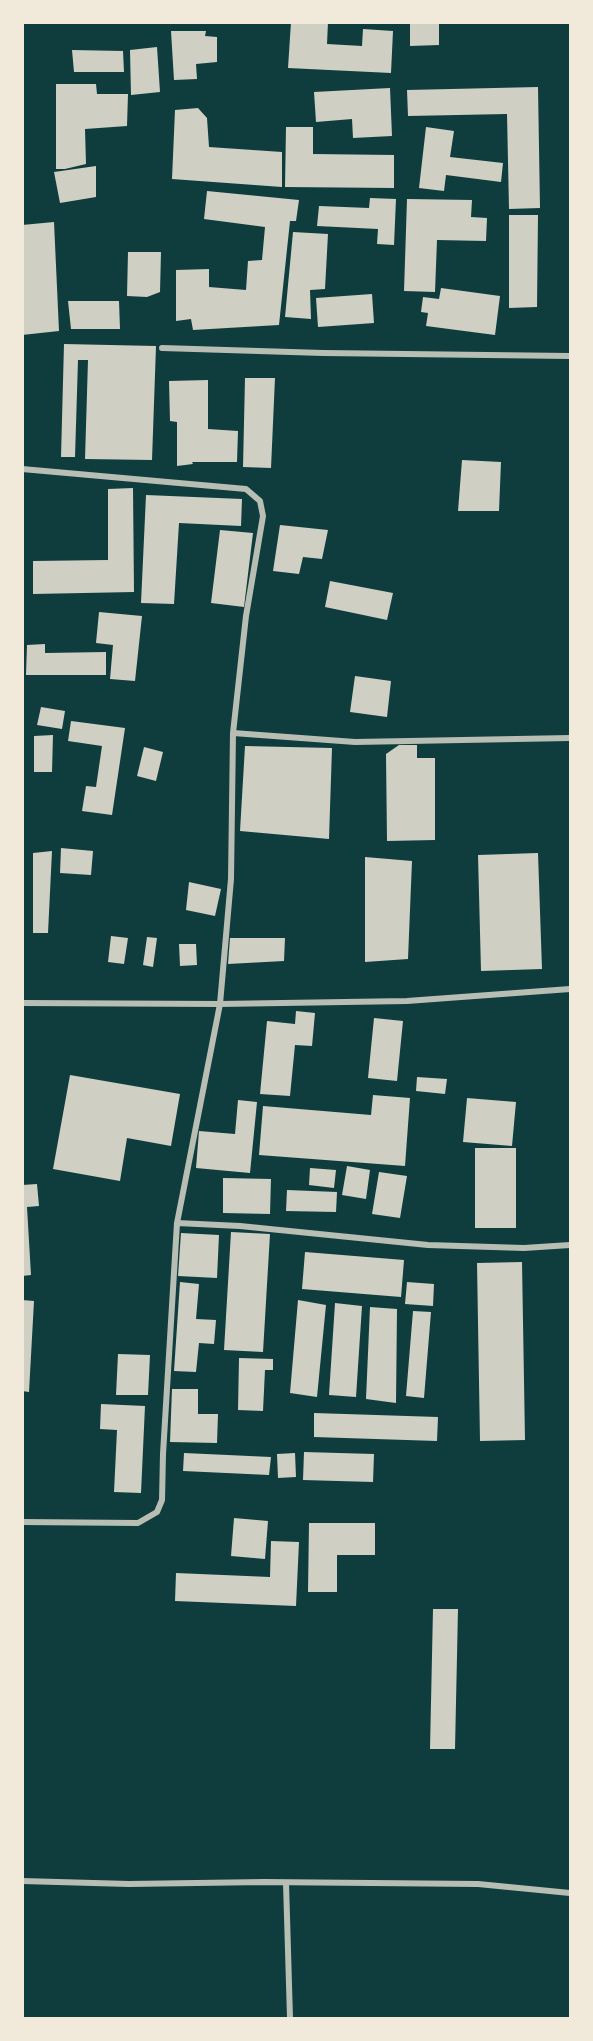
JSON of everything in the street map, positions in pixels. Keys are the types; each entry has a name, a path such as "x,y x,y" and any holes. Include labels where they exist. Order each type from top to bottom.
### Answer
{"street":[{"path":"162,348 323,353 570,356"},
{"path":"22,469 246,489 260,501 263,516 246,616 233,733 231,879 220,1004 177,1223 160,1507 150,1518 138,1523 22,1522"},
{"path":"233,733 356,742 570,738"},
{"path":"22,1003 220,1004 407,1001 570,989"},
{"path":"177,1223 240,1226 428,1245 524,1248 570,1245"},
{"path":"22,1881 129,1884 478,1884 570,1893"},
{"path":"286,1883 290,2019"}],"building":[{"path":"291,22 328,22 327,44 362,46 363,29 393,31 391,73 288,68"},
{"path":"410,22 439,22 439,45 410,46"},
{"path":"171,31 206,31 205,36 217,37 217,62 196,64 197,79 174,80"},
{"path":"157,47 160,92 131,95 130,50"},
{"path":"72,50 123,51 124,72 74,72"},
{"path":"56,84 96,84 97,94 128,94 127,126 85,129 86,164 65,169 56,169"},
{"path":"538,87 540,208 509,209 507,114 408,116 407,90"},
{"path":"390,88 392,136 353,138 352,119 316,122 314,92"},
{"path":"198,108 207,118 209,147 282,152 282,187 172,179 175,110"},
{"path":"286,127 313,127 313,154 394,155 394,188 285,187"},
{"path":"426,127 454,131 450,157 503,163 501,182 446,175 444,191 419,188"},
{"path":"96,166 96,197 60,203 54,172"},
{"path":"207,191 299,200 296,221 290,221 279,325 193,330 191,319 176,321 176,270 209,269 209,287 246,290 248,261 262,260 265,227 204,219"},
{"path":"370,198 396,199 394,245 377,244 378,229 317,226 319,206 369,208"},
{"path":"407,199 472,200 471,217 487,218 486,241 437,240 435,292 404,291"},
{"path":"509,215 538,215 537,307 509,308"},
{"path":"54,222 59,331 22,335 22,225"},
{"path":"293,232 328,234 325,289 310,290 311,319 285,317"},
{"path":"128,252 161,252 160,292 147,297 127,296"},
{"path":"441,288 500,296 495,335 426,326 428,313 421,312 423,297 439,299"},
{"path":"372,294 374,323 318,327 316,298"},
{"path":"68,301 119,301 120,329 71,329"},
{"path":"64,344 156,346 152,460 85,459 88,360 78,360 75,457 61,457"},
{"path":"245,378 275,378 271,468 243,467"},
{"path":"208,380 208,429 238,431 237,462 192,462 193,464 177,466 177,422 170,421 169,381"},
{"path":"462,460 501,462 499,511 458,511"},
{"path":"133,488 134,592 33,594 33,561 108,560 108,489"},
{"path":"146,495 242,499 241,526 179,523 174,604 141,603"},
{"path":"280,525 328,530 322,559 303,557 299,574 273,571"},
{"path":"220,530 253,533 244,607 211,603"},
{"path":"330,581 393,593 387,620 325,607"},
{"path":"99,612 142,616 135,681 110,679 113,645 96,643"},
{"path":"45,644 45,653 106,652 106,675 26,675 27,645"},
{"path":"355,676 391,681 387,717 350,712"},
{"path":"41,707 65,711 62,729 37,725"},
{"path":"71,721 125,728 112,815 82,811 86,786 96,787 102,746 68,741"},
{"path":"53,735 52,772 34,772 34,736"},
{"path":"399,745 417,745 417,758 435,758 435,840 387,841 386,754"},
{"path":"245,746 332,748 329,839 240,831"},
{"path":"144,747 163,752 156,781 137,776"},
{"path":"61,848 93,851 91,875 60,873"},
{"path":"52,851 48,933 33,933 33,853"},
{"path":"538,853 542,969 481,971 478,855"},
{"path":"365,857 412,861 408,959 365,962"},
{"path":"189,882 221,889 215,916 186,910"},
{"path":"111,936 128,938 124,964 108,962"},
{"path":"147,937 157,938 153,967 143,965"},
{"path":"230,938 285,938 284,961 228,964"},
{"path":"179,944 196,944 197,965 180,966"},
{"path":"296,1011 315,1013 312,1046 295,1045 290,1096 260,1094 267,1021 295,1024"},
{"path":"374,1018 403,1021 397,1081 368,1078"},
{"path":"70,1075 180,1094 171,1146 127,1138 120,1181 53,1169"},
{"path":"417,1077 447,1079 445,1094 416,1091"},
{"path":"373,1095 410,1098 405,1166 259,1155 263,1106 371,1115"},
{"path":"467,1098 516,1102 512,1146 463,1142"},
{"path":"238,1100 257,1102 250,1173 196,1168 199,1131 235,1134"},
{"path":"475,1148 516,1148 516,1228 475,1228"},
{"path":"347,1166 370,1170 366,1199 342,1195"},
{"path":"310,1168 336,1170 334,1188 309,1185"},
{"path":"379,1172 407,1176 400,1218 372,1214"},
{"path":"223,1178 271,1179 270,1214 223,1213"},
{"path":"37,1184 39,1206 27,1207 31,1275 22,1276 22,1185"},
{"path":"287,1190 337,1192 336,1212 286,1211"},
{"path":"231,1232 270,1234 263,1352 224,1350"},
{"path":"181,1233 219,1235 217,1278 178,1276"},
{"path":"305,1252 404,1260 401,1297 302,1289"},
{"path":"522,1262 525,1440 480,1441 477,1263"},
{"path":"180,1282 199,1284 196,1319 216,1320 214,1344 199,1343 196,1372 174,1371"},
{"path":"407,1282 434,1284 433,1306 405,1304"},
{"path":"22,1300 34,1301 29,1392 22,1391"},
{"path":"298,1300 326,1305 317,1397 290,1393"},
{"path":"335,1303 362,1306 356,1397 329,1395"},
{"path":"370,1307 397,1309 396,1403 366,1399"},
{"path":"413,1311 431,1312 424,1398 406,1396"},
{"path":"118,1354 150,1355 148,1395 116,1395"},
{"path":"239,1358 273,1359 273,1370 265,1370 263,1411 238,1410"},
{"path":"172,1389 198,1389 198,1414 218,1414 217,1443 170,1442"},
{"path":"101,1404 145,1406 141,1493 114,1492 117,1430 100,1429"},
{"path":"314,1413 438,1417 437,1441 314,1437"},
{"path":"304,1452 374,1454 373,1482 303,1480"},
{"path":"184,1453 271,1457 269,1475 183,1471"},
{"path":"295,1453 296,1477 278,1478 277,1454"},
{"path":"234,1518 268,1521 265,1559 231,1556"},
{"path":"309,1523 375,1523 375,1555 337,1555 337,1592 308,1592"},
{"path":"271,1541 299,1542 296,1606 175,1601 176,1573 270,1577"},
{"path":"433,1609 458,1609 455,1749 430,1749"}]}
